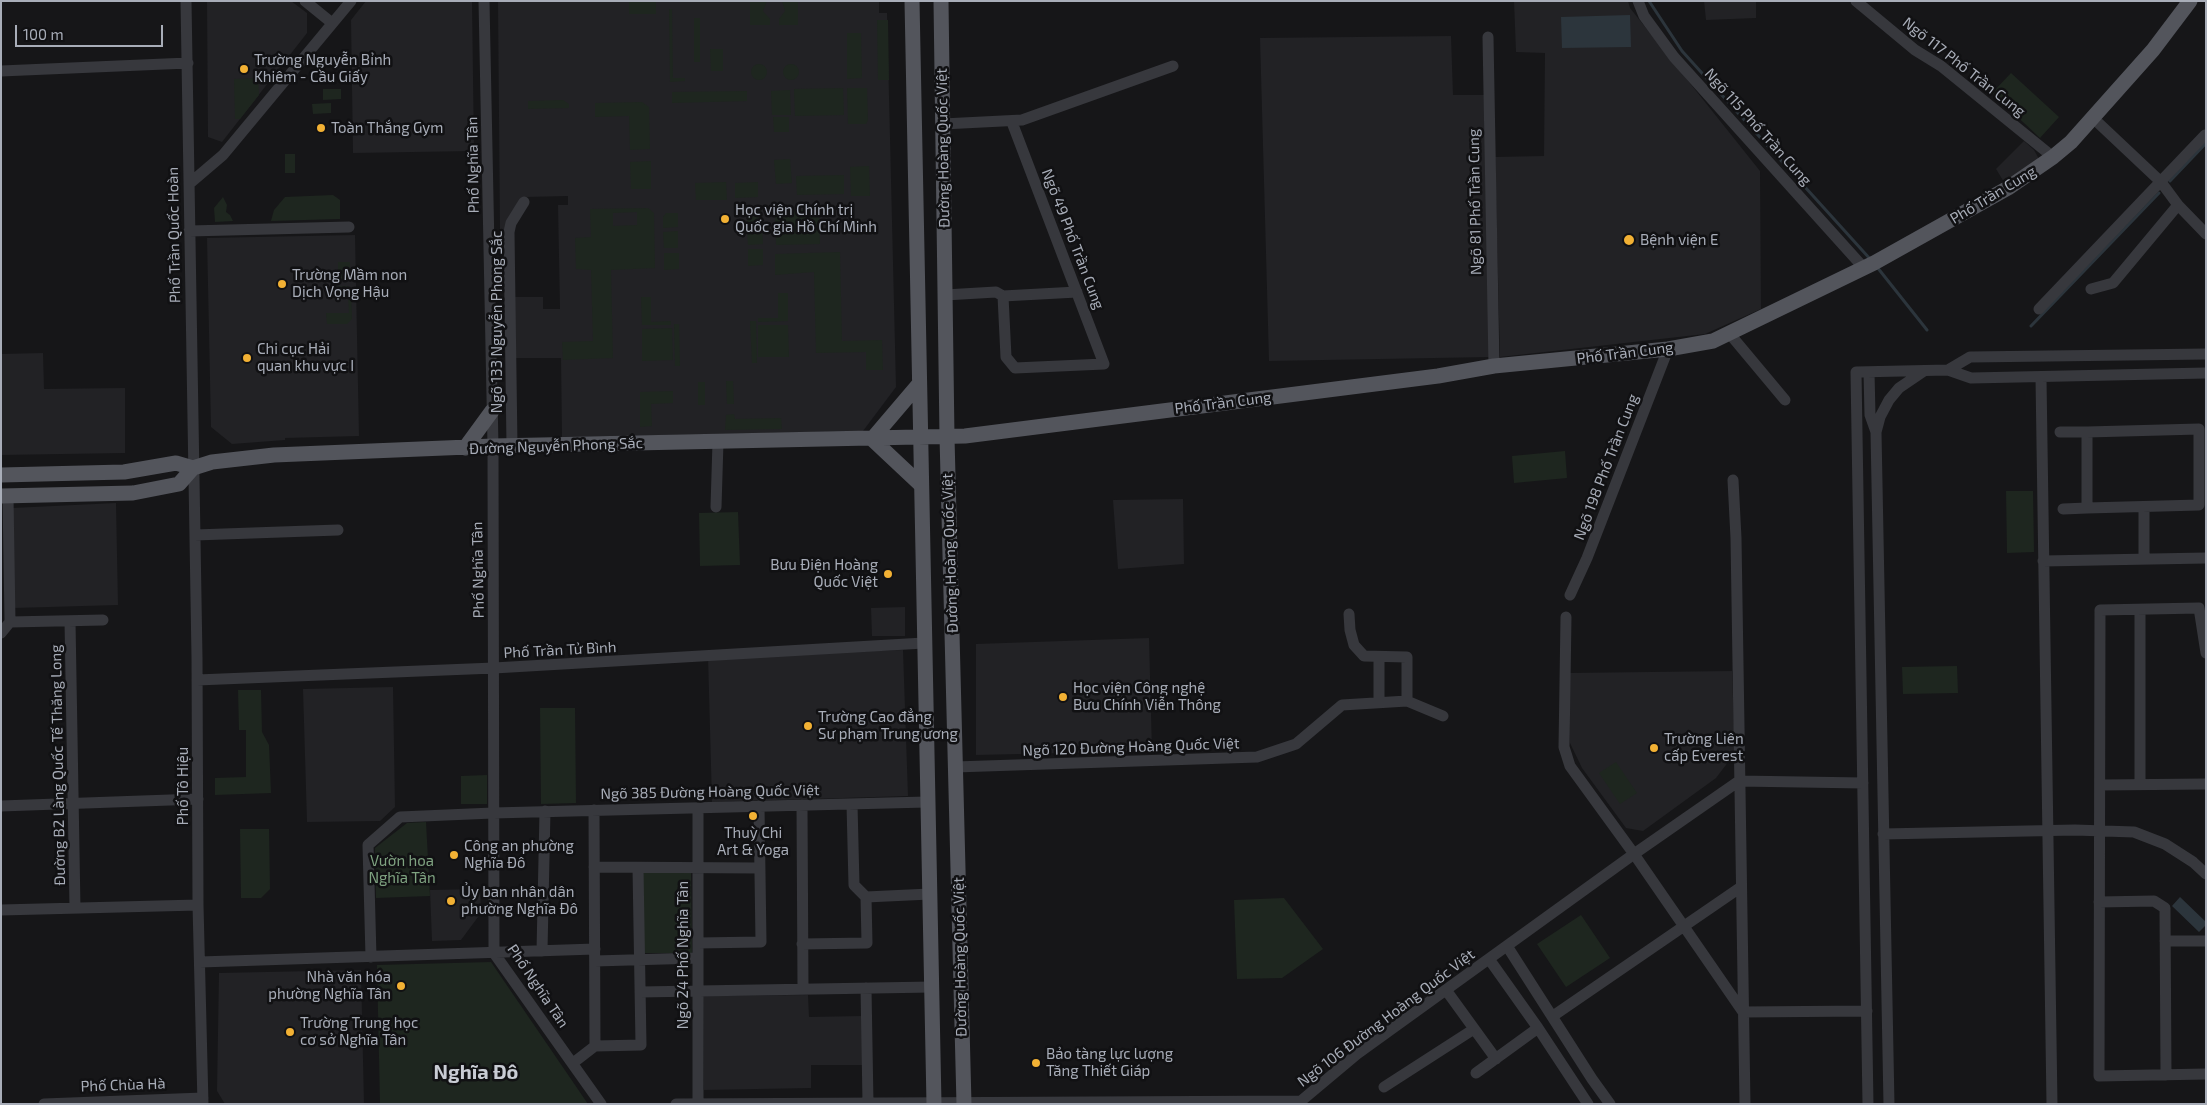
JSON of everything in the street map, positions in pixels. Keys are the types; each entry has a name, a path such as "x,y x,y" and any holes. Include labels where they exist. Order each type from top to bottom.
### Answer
{"main road":[{"name":"Đường Hoàng Quốc Việt","path":"912,1 919,438 934,1103"},
{"name":"Đường Hoàng Quốc Việt","path":"941,1 947,437 964,1103"},
{"name":"Phố Trần Cung","path":"919,438 947,437 1438,376 1494,366 1668,349 1713,341 1868,265 2008,188 2053,157 2071,142 2153,50 2190,1"},
{"path":"918,385 872,440 920,485"},
{"path":"465,448 492,411"},
{"name":"Đường Nguyễn Phong Sắc","path":"4,496 133,493 179,484 193,468 212,462 274,455 493,446 919,438"},
{"name":"Đường Nguyễn Phong Sắc","path":"1,475 131,472 176,463 193,468"},
{"path":"131,472 133,493"}],"street":[{"name":"Phố Trần Quốc Hoàn","path":"186,1 193,468"},
{"path":"304,1 332,23"},
{"path":"189,184 223,155 350,1"},
{"name":"Phố Nghĩa Tân","path":"484,1 493,446 494,952 601,1104"},
{"name":"Ngõ 115 Phố Trần Cung","path":"1638,1 1644,16 1674,57 1868,265"},
{"name":"Ngõ 117 Phố Trần Cung","path":"1856,1 1915,50 1941,66 2053,157"},
{"name":"Ngõ 81 Phố Trần Cung","path":"1488,37 1494,366"},
{"path":"1,71 188,63"},
{"path":"943,124 1022,120 1173,66"},
{"path":"2092,117 2161,182 2178,206 2206,234"},
{"name":"Ngõ 49 Phố Trần Cung","path":"1004,296 1006,357 1015,368 1104,364 1013,125"},
{"path":"2039,309 2205,135"},
{"name":"Ngõ 133 Nguyễn Phong Sắc","path":"512,446 509,232 511,224 524,202"},
{"path":"2091,289 2113,283 2178,206"},
{"path":"189,231 350,227"},
{"path":"945,294 996,292 1004,296 1077,292"},
{"path":"1729,333 1785,400"},
{"name":"Ngõ 198 Phố Trần Cung","path":"1570,595 1587,558 1668,349"},
{"path":"1948,370 1970,358 2206,354"},
{"path":"1889,1104 1876,432 1880,417 1889,400 1899,388 1926,370"},
{"path":"1868,1104 1856,372 1948,370 1971,378 2206,373"},
{"path":"1870,372 1870,415 1876,432"},
{"path":"2041,378 2052,1104"},
{"path":"2060,432 2202,429 2199,505 2064,508"},
{"path":"2087,432 2087,508"},
{"path":"716,507 718,442"},
{"name":"Phố Tô Hiệu","path":"193,468 197,680 198,905 203,1101"},
{"path":"1733,480 1737,577 1744,1104"},
{"path":"1,633 10,622 4,496"},
{"path":"2144,507 2144,559"},
{"path":"195,534 338,530"},
{"path":"2043,560 2206,558"},
{"path":"2206,653 2199,608 2100,610 2099,1076 2206,1074"},
{"path":"2140,610 2140,784"},
{"path":"1349,614 1350,630 1354,645 1364,656 1407,658 1407,701 1443,716"},
{"path":"1566,617 1564,747 1570,766 1634,854 1743,1012"},
{"path":"10,622 103,620"},
{"name":"Đường B2 Làng Quốc Tế Thăng Long","path":"70,621 75,908"},
{"name":"Phố Trần Tử Bình","path":"197,680 494,668 924,643"},
{"path":"1379,658 1379,702"},
{"name":"Ngõ 120 Đường Hoàng Quốc Việt","path":"955,767 1258,757 1296,744 1342,705 1407,701"},
{"path":"1739,781 1863,783"},
{"name":"Ngõ 106 Đường Hoàng Quốc Việt","path":"964,1103 1301,1102 1357,1054 1634,854 1739,781"},
{"path":"2100,784 2206,784"},
{"path":"1,806 198,799"},
{"name":"Ngõ 385 Đường Hoàng Quốc Việt","path":"371,956 368,845 400,817 545,811 927,802"},
{"path":"802,944 868,943 866,897 854,885 852,804"},
{"path":"802,805 803,989"},
{"path":"698,943 761,942 758,806"},
{"name":"Ngõ 24 Phố Nghĩa Tân","path":"698,808 698,1103"},
{"path":"594,810 595,1046"},
{"path":"542,951 545,811"},
{"path":"1883,834 2047,831 2134,832 2165,844 2206,874"},
{"path":"594,867 760,868"},
{"path":"573,1063 595,1046 641,1045 638,868"},
{"path":"1553,1016 1741,886"},
{"path":"866,897 930,894"},
{"path":"2099,902 2154,901 2165,908 2166,1075"},
{"path":"1,910 198,905"},
{"path":"2166,941 2206,941"},
{"path":"1507,946 1610,1104"},
{"path":"200,962 595,949"},
{"path":"595,961 698,958"},
{"path":"1489,959 1538,1028 1588,1104"},
{"path":"640,992 932,987"},
{"path":"866,988 868,1103"},
{"path":"1446,990 1496,1059"},
{"path":"1743,1012 1867,1011"},
{"path":"1476,1073 1538,1028"},
{"path":"1384,1087 1474,1029"},
{"name":"Phố Chùa Hà","path":"44,1104 203,1101"},
{"path":"676,1104 964,1103"}],"shaded area":[{"name":"Trường Nguyễn Bỉnh Khiêm - Cầu Giấy","path":"207,1 291,1 307,13 307,33 222,142 208,137"},
{"path":"366,1 472,1 474,151 353,153 351,20"},
{"name":"Học viện Chính trị Quốc gia Hồ Chí Minh","path":"498,1 879,1 879,13 887,13 896,387 863,431 562,437 561,358 515,358 514,297 543,297 543,309 560,309 558,205 568,205 568,196 525,197 505,233 500,233"},
{"name":"Bệnh viện E","path":"1514,1 1628,1 1630,8 1760,171 1761,309 1705,334 1500,357 1495,157 1544,156 1545,53 1516,52"},
{"path":"1704,1 1756,1 1756,18 1706,20"},
{"path":"1630,15 1631,47 1562,48 1561,17"},
{"path":"1451,36 1453,95 1484,95 1490,357 1269,361 1260,38"},
{"path":"2024,141 2034,150 2039,159 2004,182 1996,169"},
{"path":"355,235 359,436 285,438 285,440 232,444 211,427 207,238"},
{"path":"43,353 44,389 125,388 125,453 1,455 1,354"},
{"path":"1183,499 1184,564 1118,569 1113,500"},
{"path":"116,503 118,605 14,608 12,508"},
{"path":"905,607 905,636 872,636 871,608"},
{"name":"Học viện Công nghệ Bưu Chính Viễn Thông","path":"1149,638 1152,751 976,755 976,644"},
{"name":"Trường Cao đẳng Sư phạm Trung ương","path":"903,650 908,796 712,802 708,656"},
{"name":"Trường Liên cấp Everest","path":"1732,671 1735,753 1716,778 1643,831 1626,828 1582,768 1570,743 1569,673"},
{"path":"393,687 395,807 380,821 307,822 303,689"},
{"path":"480,889 481,913 461,940 432,941 430,890"},
{"path":"2180,897 2206,922 2206,925 2199,932 2172,906"},
{"name":"Trường Trung học cơ sở Nghĩa Tân","path":"361,970 364,1104 225,1104 217,1091 219,973"},
{"path":"808,995 809,1017 862,1016 862,1065 811,1065 811,1088 704,1090 703,996"}],"green space":[{"path":"629,1 656,1 656,14 629,14"},
{"path":"750,1 767,1 763,11 770,19 770,25 750,25"},
{"path":"782,1 798,1 798,25 779,25 779,19 785,11"},
{"path":"669,9 672,9 673,78 685,78 685,81 670,82"},
{"path":"694,18 700,18 700,62 694,62"},
{"path":"877,20 888,20 889,80 878,80"},
{"path":"847,33 861,33 862,78 847,79"},
{"path":"710,49 723,49 723,71 711,71"},
{"path":"756,64 762,64 767,69 765,78 756,80 751,75 751,69"},
{"path":"788,64 794,64 799,69 797,78 788,80 783,75 783,69"},
{"path":"2011,73 2059,117 2040,138 1992,93"},
{"path":"258,78 259,95 240,119 235,119 234,79"},
{"path":"843,88 844,115 795,116 794,89"},
{"path":"847,88 867,88 868,120 866,124 848,124"},
{"path":"323,89 341,89 341,99 323,100"},
{"path":"790,90 791,115 772,115 771,91"},
{"path":"747,91 747,101 672,103 672,92"},
{"path":"563,100 569,104 569,108 528,109 528,101"},
{"path":"642,102 649,107 650,149 630,150 629,116 595,117 595,103"},
{"path":"331,103 331,113 313,114 312,104"},
{"path":"773,117 789,117 789,132 774,132"},
{"path":"285,154 295,154 295,173 285,173"},
{"path":"790,159 792,183 776,184 774,160"},
{"path":"651,161 651,189 631,189 630,162"},
{"path":"869,166 870,196 851,196 850,167"},
{"path":"844,175 844,194 797,195 796,176"},
{"path":"726,182 727,200 696,200 695,183"},
{"path":"758,182 758,197 735,198 735,183"},
{"path":"333,195 340,200 340,219 271,221 274,210 285,197"},
{"path":"223,197 227,205 226,212 233,221 215,222 214,208"},
{"path":"648,208 654,213 655,268 611,270 613,358 563,360 562,342 593,341 591,270 576,269 575,238 591,237 590,209","holes":["637,212 637,225 613,226 613,213"]},
{"path":"759,209 762,213 762,224 747,224 747,210"},
{"path":"819,210 820,244 776,245 775,211"},
{"path":"666,213 678,213 678,227 663,228 663,217"},
{"path":"747,228 762,228 763,244 748,245"},
{"path":"678,231 678,248 664,248 663,232"},
{"path":"748,249 763,249 763,265 748,266"},
{"path":"840,252 842,341 882,340 883,370 866,370 866,352 816,353 814,272 775,275 775,254"},
{"path":"664,253 679,253 679,269 664,270"},
{"path":"338,262 350,262 350,280 338,281"},
{"path":"347,286 351,288 352,319 347,324 327,324 326,313 349,313 348,294 329,295 329,287"},
{"path":"778,293 788,293 788,321 758,322 758,318 778,318"},
{"path":"641,297 651,297 651,322 671,321 671,325 642,325"},
{"path":"750,321 756,321 757,363 752,363"},
{"path":"674,324 679,324 680,366 675,366"},
{"path":"758,325 788,325 789,357 758,357"},
{"path":"672,328 673,360 642,361 642,329"},
{"path":"726,381 733,381 734,404 727,404"},
{"path":"698,382 705,382 705,405 698,405"},
{"path":"673,391 673,403 651,404 652,426 640,427 640,392"},
{"path":"734,414 735,419 781,418 782,429 725,430 726,415"},
{"path":"1565,451 1567,478 1514,483 1512,456"},
{"path":"2006,491 2033,491 2034,552 2007,553"},
{"path":"738,512 740,565 700,566 699,513"},
{"path":"1957,666 1958,693 1903,694 1902,667"},
{"path":"238,690 261,690 262,732 269,745 271,793 215,795 215,778 246,777 246,730 239,730"},
{"path":"540,708 575,708 576,803 541,804"},
{"path":"1616,762 1637,793 1620,804 1599,773"},
{"path":"487,775 487,804 461,804 461,776"},
{"name":"Vườn hoa Nghĩa Tân","path":"426,822 430,896 376,898 375,848 407,823"},
{"path":"240,829 269,829 270,889 261,898 241,898"},
{"path":"691,872 692,953 643,953 643,873"},
{"path":"1284,898 1323,949 1282,978 1237,979 1234,900"},
{"path":"1581,915 1610,958 1566,987 1537,944"},
{"path":"491,962 588,1104 380,1104 377,965"}],"waterway":[{"path":"1649,1 1682,51 1871,260"},
{"path":"2170,181 2206,143"},
{"path":"2031,326 2159,193"},
{"path":"1877,267 1927,330"}],"place":[{"name":"Trường Nguyễn Bỉnh Khiêm - Cầu Giấy","path":"244,69"},
{"name":"Toàn Thắng Gym","path":"321,128"},
{"name":"Học viện Chính trị Quốc gia Hồ Chí Minh","path":"725,219"},
{"name":"Bệnh viện E","path":"1629,240"},
{"name":"Trường Mầm non Dịch Vọng Hậu","path":"282,284"},
{"name":"Chi cục Hải quan khu vực I","path":"247,358"},
{"name":"Bưu Điện Hoàng Quốc Việt","path":"888,574"},
{"name":"Học viện Công nghệ Bưu Chính Viễn Thông","path":"1063,697"},
{"name":"Trường Cao đẳng Sư phạm Trung ương","path":"808,726"},
{"name":"Trường Liên cấp Everest","path":"1654,748"},
{"name":"Thuỳ Chi Art & Yoga","path":"753,816"},
{"name":"Công an phường Nghĩa Đô","path":"454,855"},
{"name":"Ủy ban nhân dân phường Nghĩa Đô","path":"451,901"},
{"name":"Nhà văn hóa phường Nghĩa Tân","path":"401,986"},
{"name":"Trường Trung học cơ sở Nghĩa Tân","path":"290,1032"},
{"name":"Bảo tàng lực lượng Tăng Thiết Giáp","path":"1036,1063"}],"district":[{"name":"Nghĩa Đô","path":"476,1072"}]}
